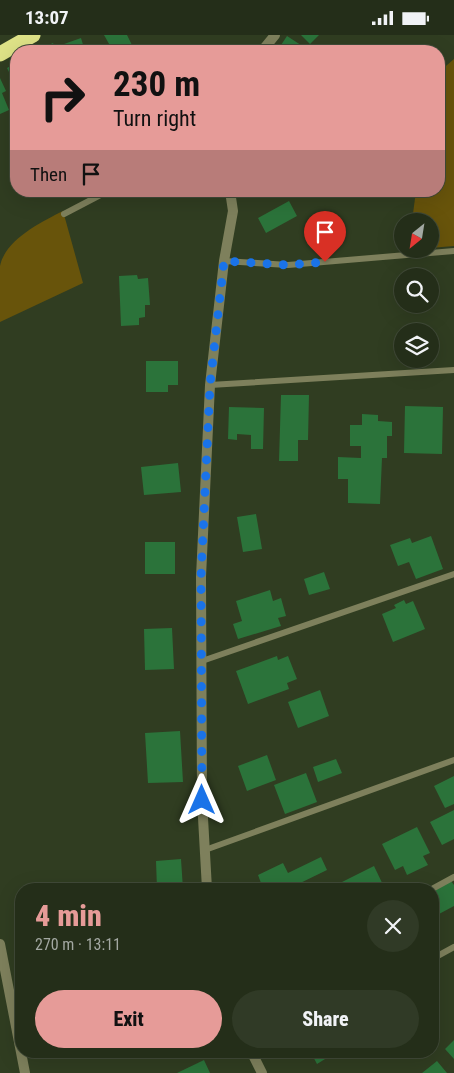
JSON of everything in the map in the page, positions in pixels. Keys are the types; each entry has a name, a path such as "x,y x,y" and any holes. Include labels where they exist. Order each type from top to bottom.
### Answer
{"highway":[{"path":"16,45 33,35"}],"street":[{"path":"267,45 275,35"},
{"path":"208,883 202,800 201,577 210,385 224,261 234,211 231,197"},
{"path":"0,944 15,1021"},
{"path":"22,1058 25,1073"},
{"path":"254,1058 262,1073"}],"lane":[{"path":"64,215 97,197"},
{"path":"224,261 288,265 454,251"},
{"path":"210,385 454,370"},
{"path":"202,661 454,574"},
{"path":"205,850 454,760"},
{"path":"439,885 454,877"},
{"path":"439,955 454,947"}],"shaded area":[{"path":"454,59 454,246 439,247 439,213 413,213 415,197 445,197 445,67"},
{"path":"63,211 83,283 0,322 0,266 3,257 16,240 25,233"}],"building":[{"path":"104,35 127,35 132,45 110,45"},
{"path":"301,35 319,35 310,44"},
{"path":"287,36 301,45 281,45"},
{"path":"81,38 83,45 64,45"},
{"path":"0,78 6,91 2,93 9,110 0,114"},
{"path":"289,201 297,216 266,233 258,218"},
{"path":"137,275 138,279 148,278 150,305 145,305 145,317 139,318 139,325 121,326 119,276"},
{"path":"146,361 178,361 178,385 168,385 168,392 146,392"},
{"path":"281,395 309,395 308,440 298,440 298,461 279,461"},
{"path":"405,406 443,407 442,454 404,453"},
{"path":"229,407 264,408 263,449 251,449 251,435 237,434 237,440 228,439"},
{"path":"362,414 378,415 378,421 392,422 392,436 387,436 387,458 382,458 380,504 348,503 348,479 338,479 338,457 361,458 361,446 350,446 350,425 362,425"},
{"path":"178,463 181,492 144,495 141,467"},
{"path":"256,514 262,549 243,552 237,517"},
{"path":"431,536 443,569 416,579 409,562 398,566 390,545 410,538 412,543"},
{"path":"145,542 175,542 175,574 145,574"},
{"path":"324,572 330,589 309,595 304,579"},
{"path":"270,590 273,601 281,598 286,616 278,618 281,626 238,639 233,624 242,621 236,601"},
{"path":"404,600 406,604 413,601 425,629 393,642 382,614 396,608 394,605"},
{"path":"172,628 174,669 145,670 144,629"},
{"path":"277,656 278,660 288,656 297,679 287,683 289,689 248,704 236,671"},
{"path":"320,690 329,716 298,728 288,702"},
{"path":"180,731 183,782 148,783 145,733"},
{"path":"267,755 276,780 247,791 238,766"},
{"path":"336,759 342,773 318,782 313,767"},
{"path":"306,773 317,802 285,814 274,785"},
{"path":"454,776 454,804 445,808 434,786"},
{"path":"454,810 454,839 442,845 430,822"},
{"path":"417,827 430,853 423,856 428,865 407,875 403,866 395,870 382,844"},
{"path":"321,857 327,870 300,883 261,883 258,875 283,863 288,873"},
{"path":"181,859 183,883 157,883 156,861"},
{"path":"374,866 382,883 340,883"},
{"path":"451,881 454,885 454,906 439,914 439,888"},
{"path":"454,1040 454,1059 445,1049"},
{"path":"314,1058 327,1058 317,1064"},
{"path":"204,1060 210,1073 177,1073"},
{"path":"437,1061 447,1073 422,1073"}],"route":[{"path":"202,800 201,577 210,385 224,261 288,265 325,262"}]}
